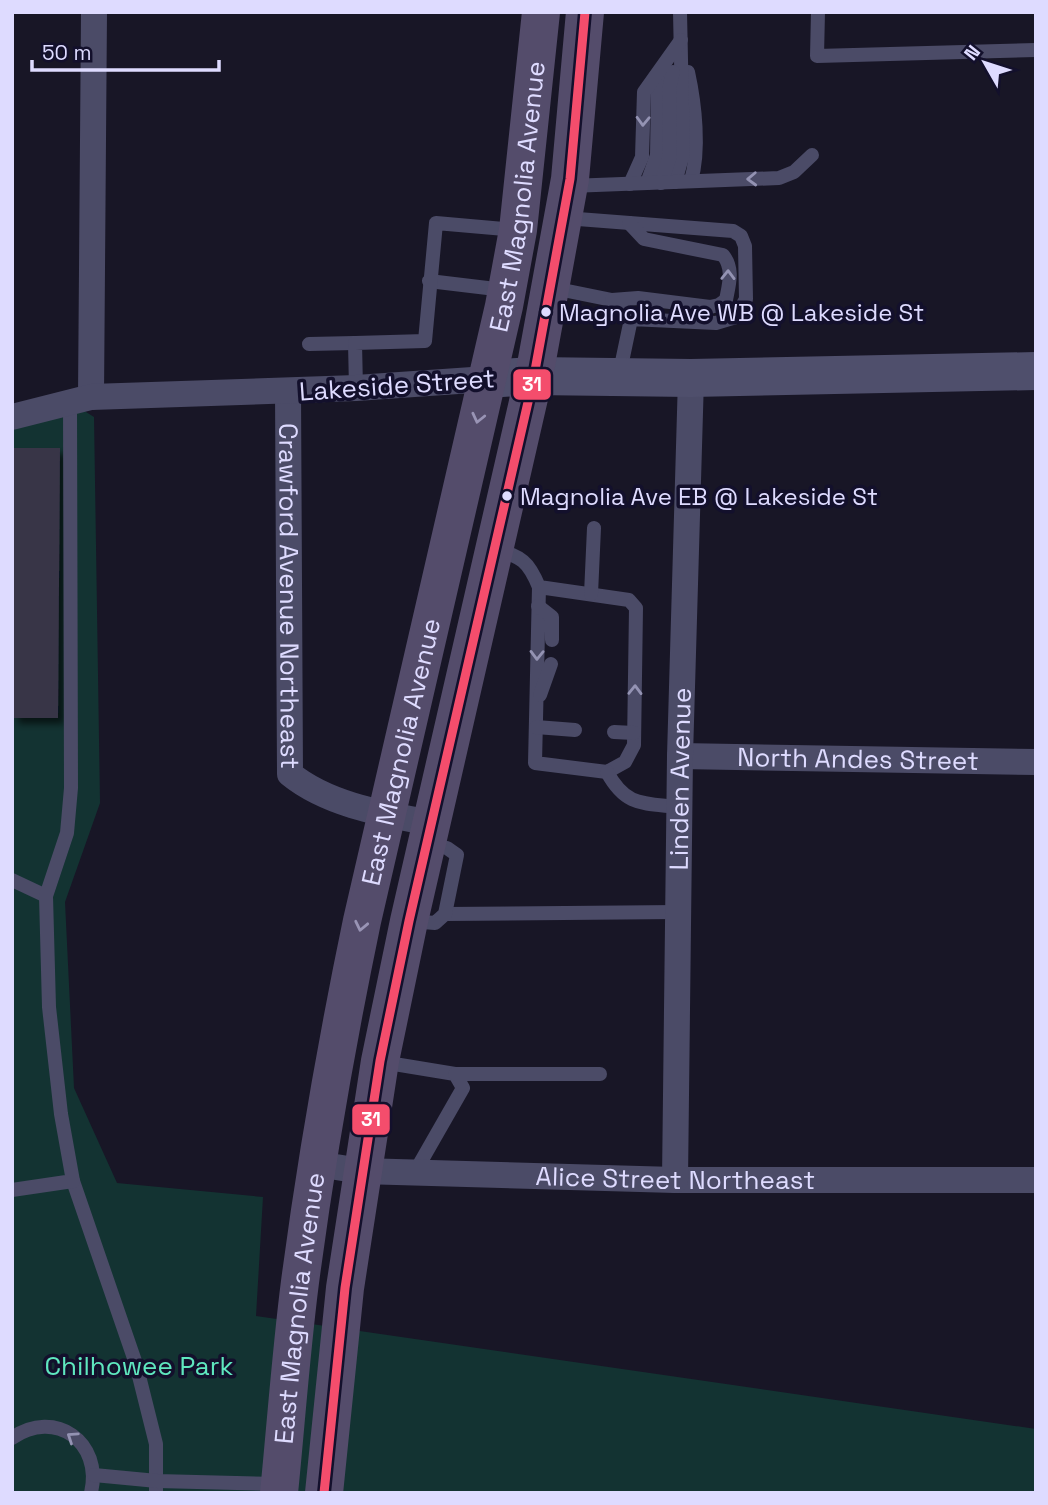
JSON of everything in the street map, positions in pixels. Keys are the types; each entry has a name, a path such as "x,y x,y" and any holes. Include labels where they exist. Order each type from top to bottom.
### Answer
{"main road":[{"name":"East Magnolia Avenue","path":"280,1488 300,1285 341,1021 507,290 518,230 541,12"},
{"name":"East Magnolia Avenue","path":"324,1493 345,1288 380,1061 409,921 534,376 567,202 584,12"}],"street":[{"path":"80,399 94,12"},
{"name":"Lakeside Street","path":"12,417 80,399 356,388 534,376 691,378 1036,371"},
{"name":"Linden Avenue","path":"675,1180 680,756 691,378"},
{"name":"Crawford Avenue Northeast","path":"288,391 290,774 316,791 387,814 429,833"},
{"name":"North Andes Street","path":"680,756 1036,762"},
{"name":"Alice Street Northeast","path":"317,1164 361,1171 675,1180 1036,1180"}],"lane":[{"path":"661,183 683,154 680,12"},
{"path":"818,12 817,56 1036,50"},
{"path":"630,184 642,157 645,92 681,40"},
{"path":"681,40 693,96 695,167 691,181"},
{"path":"661,183 657,155 658,90 681,40"},
{"path":"567,202 630,184 779,178 794,172 812,155"},
{"path":"567,202 629,223 733,231 741,236 745,246 746,299 742,310 729,321 716,323 631,319 612,300"},
{"path":"309,344 425,341 436,223 518,230"},
{"path":"551,288 612,300 638,298 710,307 726,300 731,271 723,255 644,239 629,223"},
{"path":"429,281 507,290"},
{"path":"619,377 631,319"},
{"path":"355,343 356,388"},
{"path":"80,399 71,788 67,833 46,896 49,1007 61,1114 73,1181 136,1364 156,1444 157,1487"},
{"path":"590,594 594,528"},
{"path":"495,548 523,558 539,587 535,763 607,772 625,762 634,745 636,608 629,600 539,587"},
{"path":"538,606 552,618 552,640"},
{"path":"536,702 544,690 551,664"},
{"path":"536,727 575,730"},
{"path":"614,732 634,733"},
{"path":"607,772 623,795 642,803 679,807"},
{"path":"409,921 435,923 445,914 457,855 429,833"},
{"path":"12,880 46,896"},
{"path":"445,914 678,912"},
{"path":"380,1061 455,1073 600,1074"},
{"path":"415,1172 463,1088 455,1073"},
{"path":"12,1191 73,1181"},
{"path":"12,1438 23,1431 39,1427 56,1428 71,1434 84,1445 91,1459 94,1475 91,1493"},
{"path":"94,1475 157,1487 280,1488"}],"green space":[{"name":"Chilhowee Park","path":"70,402 94,417 100,803 65,902 74,1088 117,1183 263,1197 256,1316 1036,1429 1036,1493 12,1493 12,417"}],"building":[{"path":"12,448 60,448 58,718 12,718"}],"transit line":[{"name":"31","path":"324,1493 345,1288 380,1061 409,921 534,376 570,179 585,12"}],"place":[{"name":"Magnolia Ave WB @ Lakeside St","path":"546,312"},
{"name":"Magnolia Ave EB @ Lakeside St","path":"507,496"}]}
